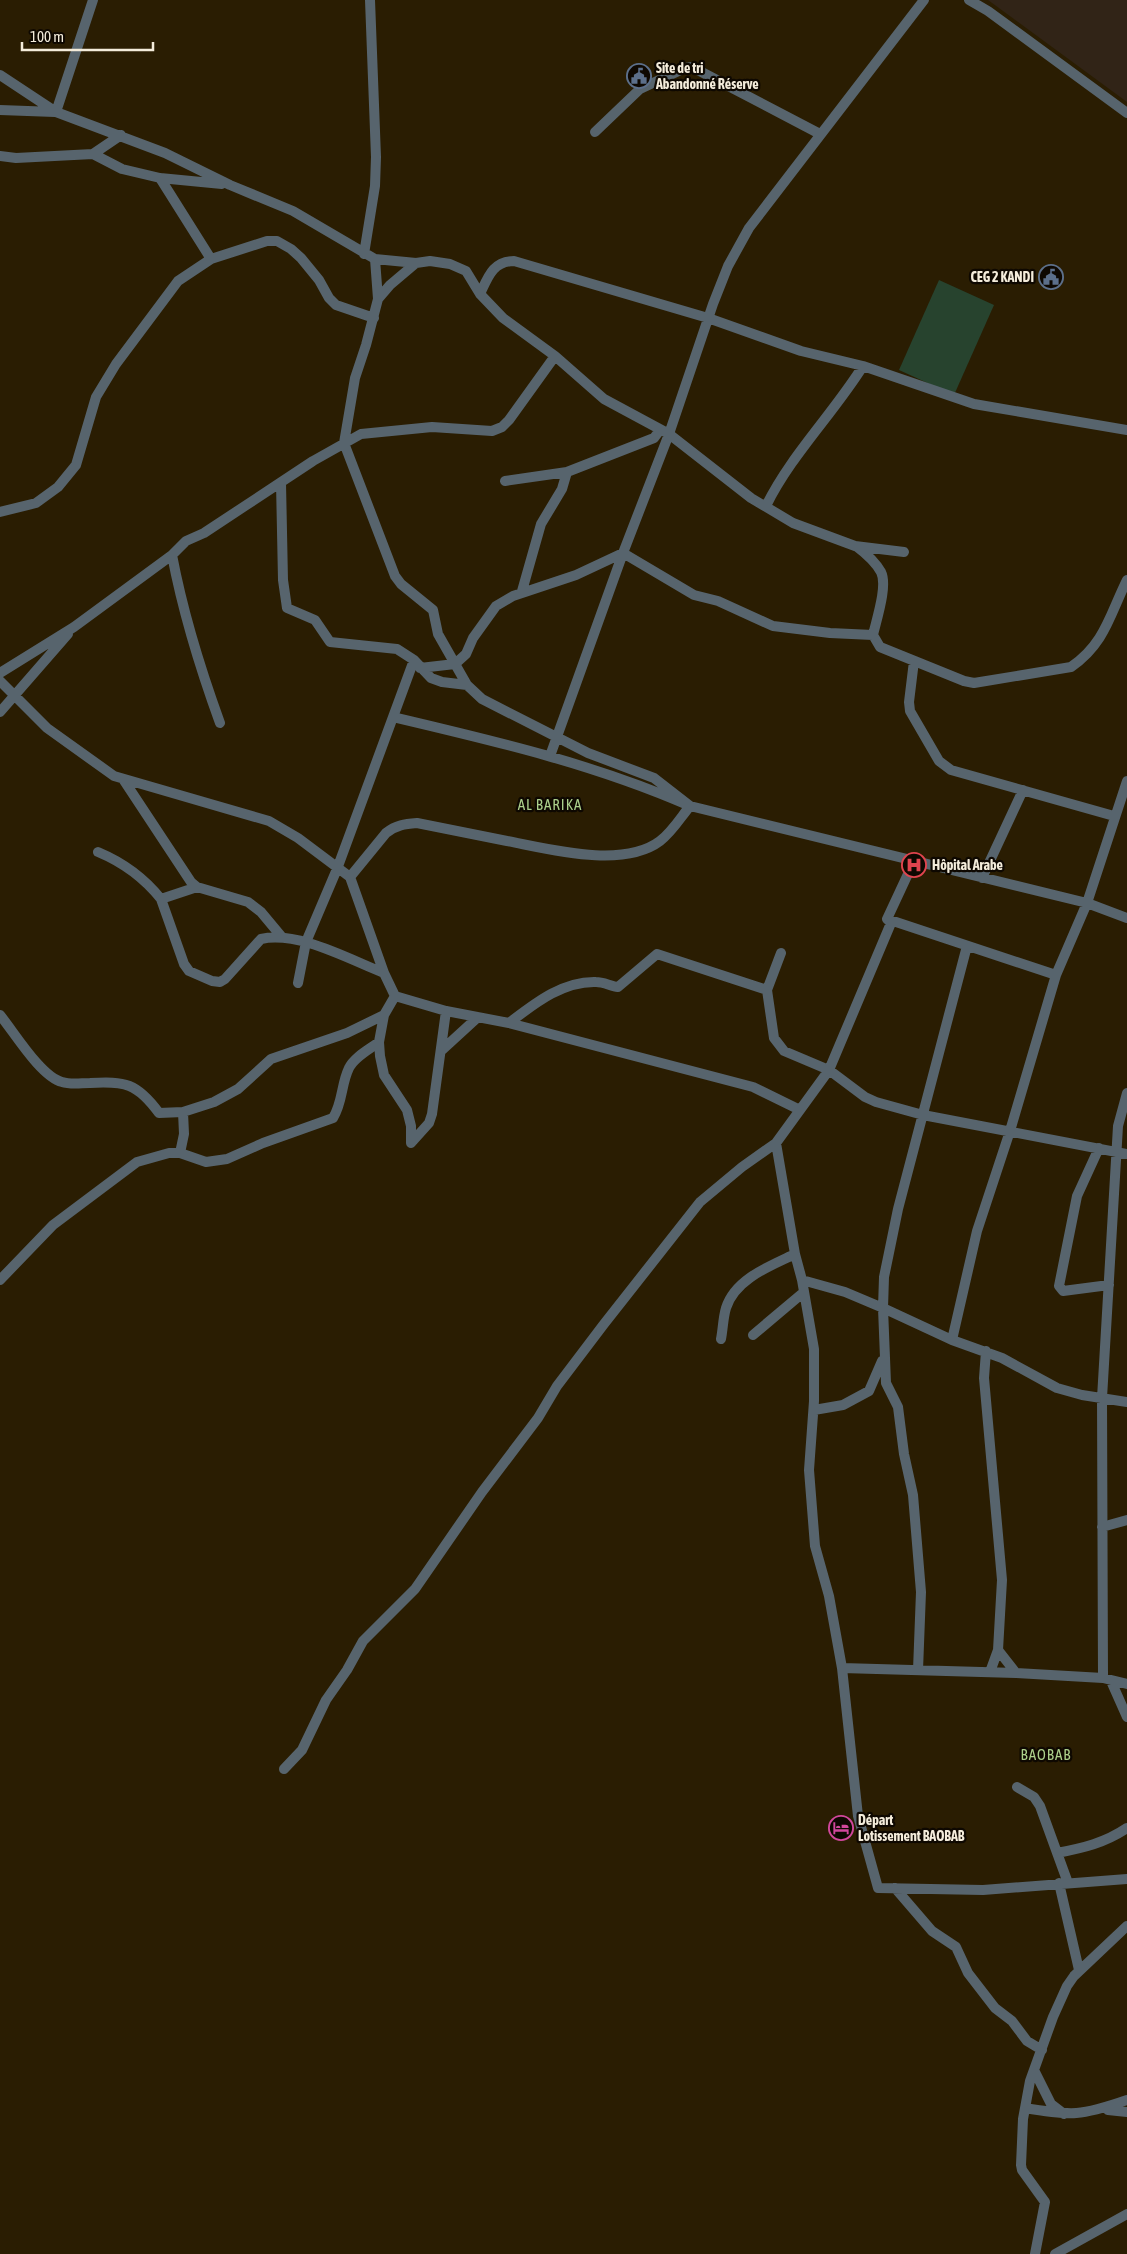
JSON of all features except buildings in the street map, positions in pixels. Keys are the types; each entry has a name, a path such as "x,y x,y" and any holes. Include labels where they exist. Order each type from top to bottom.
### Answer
{"street":[{"path":"56,112 93,0"},
{"path":"364,254 374,186 376,157 370,0"},
{"path":"550,756 665,432 728,266 749,228 924,0"},
{"path":"969,0 988,11 1127,113"},
{"path":"595,132 640,89 692,67 698,68 820,134"},
{"path":"0,75 56,112 165,153 230,185 293,211 375,259 450,264 466,271 480,294 504,318 555,356 604,399 665,432 751,498 793,523 855,546 863,551 882,573 882,588 873,635 880,647 964,681 974,683 1062,670 1079,662 1105,632 1127,580"},
{"path":"0,110 56,112"},
{"path":"94,154 121,135"},
{"path":"0,156 16,158 94,154 122,169 160,178 230,185"},
{"path":"160,178 211,258"},
{"path":"0,512 36,503 58,487 76,465 96,397 116,364 178,281 211,258 268,241 278,241 301,258 336,305 374,318"},
{"path":"375,259 378,299 355,378 344,443 395,576 401,584 433,610 438,634 467,685 482,699 588,753 654,778 690,806"},
{"path":"480,294 492,269 501,262 514,261 708,318 802,351 863,366 974,404 1127,430"},
{"path":"378,299 390,285 416,263"},
{"path":"0,672 74,627 172,555 186,541 204,533 281,484 313,461 361,434 400,429 432,428 492,432 502,427 555,356"},
{"path":"766,506 789,468 846,394 863,366"},
{"path":"505,481 567,472 665,432"},
{"path":"522,592 541,524 562,489 567,472"},
{"path":"281,484 283,580 287,608 315,620 330,642 397,649 417,664 430,678 442,682 467,685"},
{"path":"855,546 904,552"},
{"path":"417,664 455,664 466,654 473,638 496,606 522,592 576,575 622,553"},
{"path":"622,553 694,595 718,601 774,626 830,633 873,635"},
{"path":"172,555 180,598 194,650 220,723"},
{"path":"0,712 44,659 74,627"},
{"path":"914,661 909,702 910,711 939,761 951,770 1114,816"},
{"path":"298,984 306,942 337,869 394,717 417,664"},
{"path":"0,682 47,728 109,772 123,779 269,821 298,838 350,877 384,973 395,996 446,1011 509,1023 677,1069 753,1087 800,1110"},
{"path":"394,717 550,756 641,784 690,806 1087,903 1127,918"},
{"path":"123,779 168,849 197,887"},
{"path":"952,1340 977,1230 1010,1131 1056,975 1087,903 1127,781"},
{"path":"982,878 1023,790"},
{"path":"350,877 386,833 393,827 404,824 417,823 558,852 616,855 644,849 660,841 690,806"},
{"path":"98,852 113,858 127,868 161,899 184,964 189,971 212,982 225,980 261,939 281,936 306,942 384,973"},
{"path":"887,919 914,861"},
{"path":"161,899 197,887 248,902 260,912 281,936"},
{"path":"887,919 1056,975"},
{"path":"284,1769 302,1750 326,1700 347,1670 362,1641 415,1589 482,1492 538,1418 557,1386 604,1324 700,1202 742,1167 776,1143 829,1070 891,923 887,919"},
{"path":"918,1670 922,1592 913,1495 904,1454 898,1407 886,1383 883,1308 884,1278 890,1244 967,946"},
{"path":"780,953 767,990 774,1038 784,1051 829,1070 865,1097 876,1102 924,1115 1122,1153"},
{"path":"509,1023 536,1002 566,987 598,982 618,987 657,954 767,990"},
{"path":"395,996 384,1016 380,1042 384,1075 407,1110 411,1126 411,1143 429,1123 432,1114 446,1011"},
{"path":"0,1015 43,1070 62,1082 124,1083 148,1098 159,1113 183,1112 214,1102 238,1089 271,1059 347,1034 384,1016"},
{"path":"442,1050 478,1017"},
{"path":"0,1280 53,1225 137,1162 169,1153 180,1153 206,1162 227,1159 263,1142 333,1118 342,1099 348,1068 380,1042"},
{"path":"1127,1093 1118,1126 1122,1153 1109,1285 1102,1398 1102,1527 1107,1680 1127,1717"},
{"path":"180,1153 184,1134 183,1112"},
{"path":"776,1143 814,1349 814,1410 809,1470 815,1546 829,1596 842,1668 859,1822 878,1888 983,1890 1127,1879"},
{"path":"1099,1148 1077,1196 1058,1286 1063,1291 1109,1285"},
{"path":"721,1340 726,1308 732,1295 754,1275 795,1254"},
{"path":"802,1280 845,1292 952,1340 986,1351 1057,1388 1082,1395 1127,1402"},
{"path":"753,1335 804,1292"},
{"path":"986,1351 984,1378 1002,1580 998,1650 990,1672"},
{"path":"814,1410 843,1406 870,1391 884,1356"},
{"path":"1102,1527 1127,1520"},
{"path":"998,1650 1016,1673"},
{"path":"842,1668 1016,1673 1107,1680 1127,1684"},
{"path":"1017,1787 1034,1797 1040,1806 1057,1852 1080,1970"},
{"path":"1057,1852 1089,1846 1112,1838 1127,1828"},
{"path":"895,1888 932,1931 956,1947 968,1973 995,2008 1012,2021 1027,2041 1042,2050"},
{"path":"1035,2254 1045,2202 1022,2170 1021,2165 1024,2108 1034,2070 1053,2017 1067,1986 1080,1970 1127,1926"},
{"path":"1034,2070 1051,2104 1065,2115"},
{"path":"1098,2110 1127,2100"},
{"path":"1024,2108 1065,2115 1098,2110 1122,2110 1127,2112"},
{"path":"1055,2254 1127,2214"}],"shaded area":[{"path":"988,0 1127,0 1127,102"}],"green space":[{"path":"939,280 994,305 954,395 899,370"}],"place":[{"name":"Site de tri Abandonné Réserve","path":"639,76"},
{"name":"CEG 2 KANDI","path":"1051,277"},
{"name":"Hôpital Arabe","path":"914,865"},
{"name":"Départ Lotissement BAOBAB","path":"841,1828"}],"district":[{"name":"AL BARIKA","path":"550,804"},
{"name":"BAOBAB","path":"1046,1754"}]}
